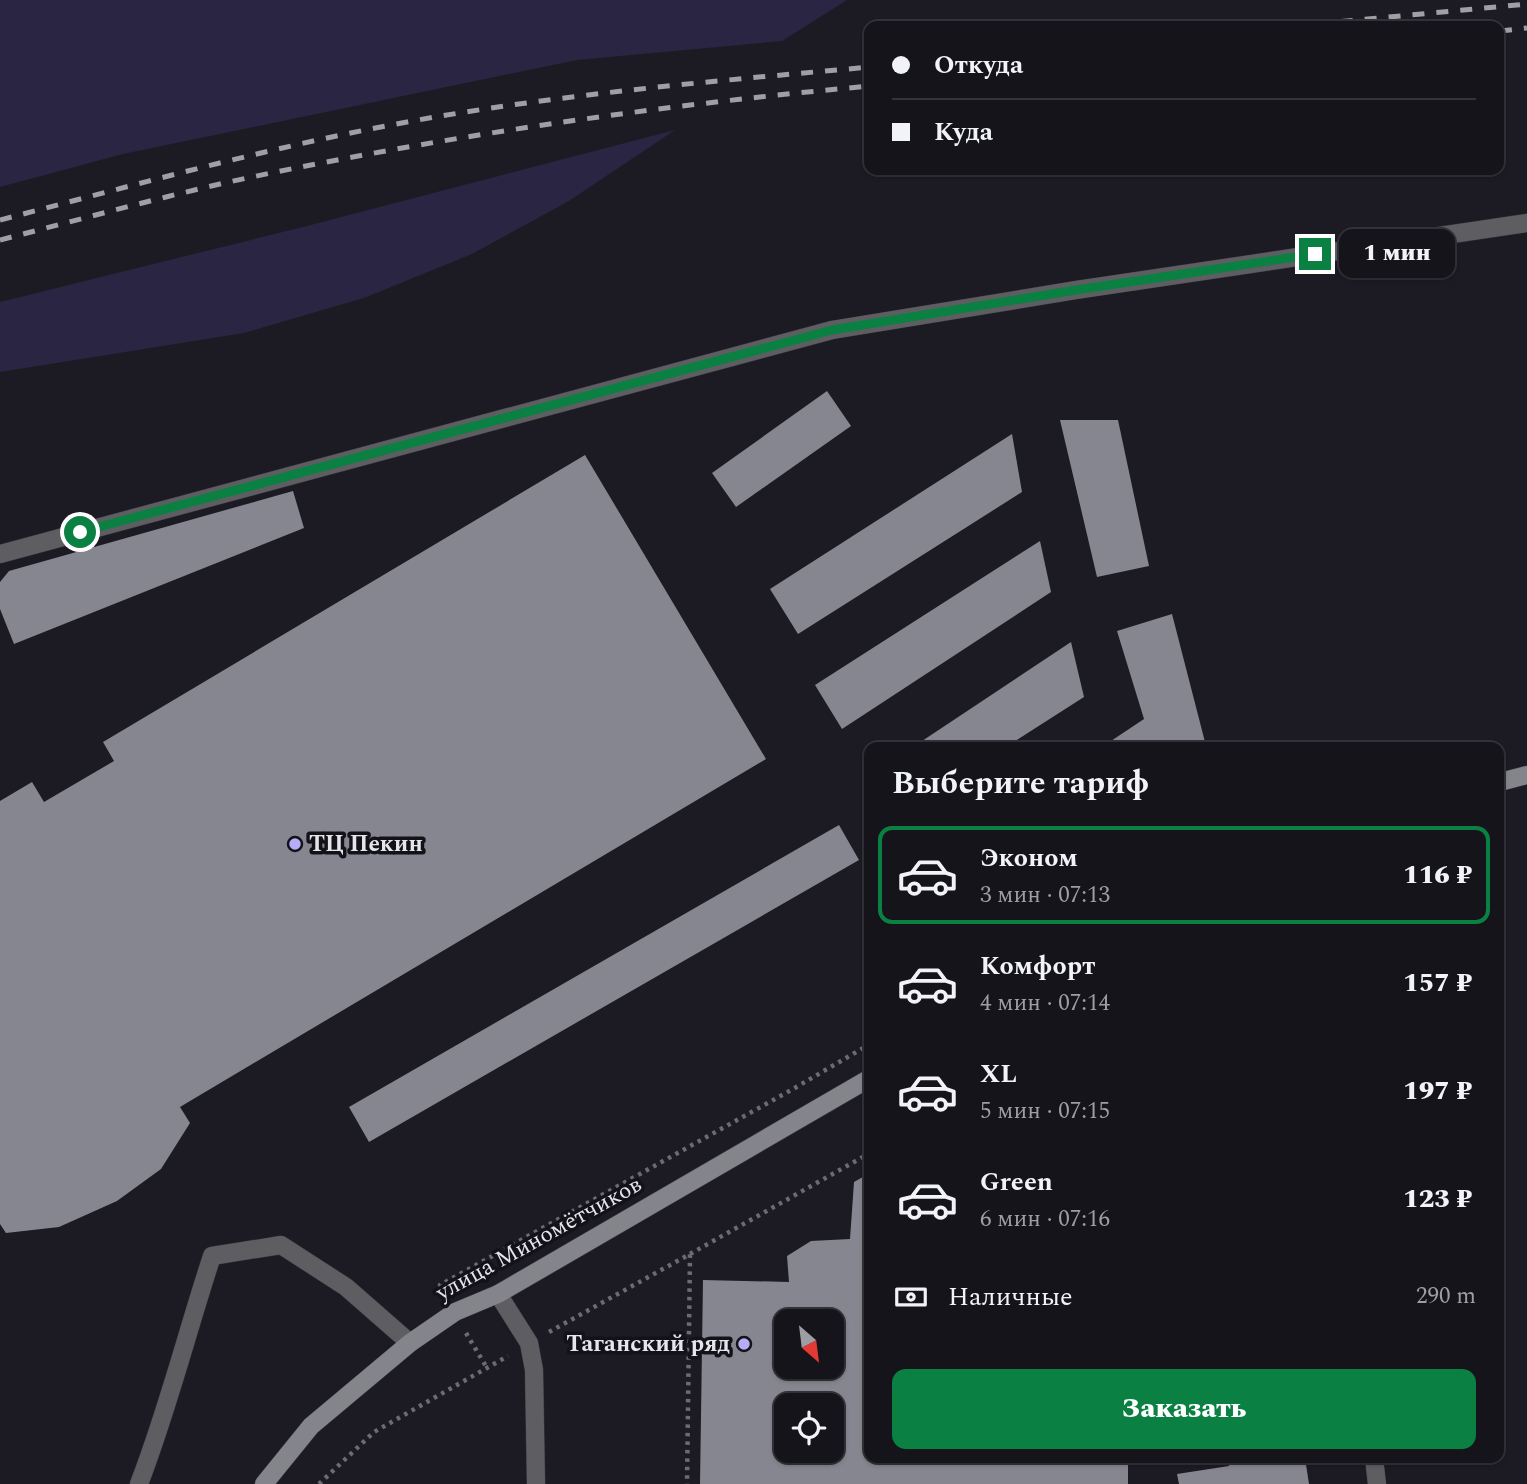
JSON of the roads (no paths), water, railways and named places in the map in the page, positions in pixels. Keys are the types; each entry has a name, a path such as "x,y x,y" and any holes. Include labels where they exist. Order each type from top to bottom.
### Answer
{"street":[{"path":"1504,781 1527,775"},
{"name":"улица Миномётчиков","path":"264,1484 311,1426 410,1343 454,1312 498,1294 864,1081"}],"lane":[{"path":"0,554 832,330 1089,288 1527,223"},
{"path":"139,1484 157,1437 212,1256 281,1245 346,1287 410,1343"},
{"path":"498,1294 528,1343 534,1370 536,1484"},
{"path":"1375,1463 1377,1484"}],"railway":[{"path":"1346,21 1527,4"},
{"path":"1504,31 1527,28"},
{"path":"0,220 254,155 407,122 580,96 864,68"},
{"path":"0,240 216,185 401,148 635,112 864,87"}],"place":[{"name":"ТЦ Пекин","path":"295,844"},
{"name":"Таганский ряд","path":"744,1344"}]}
